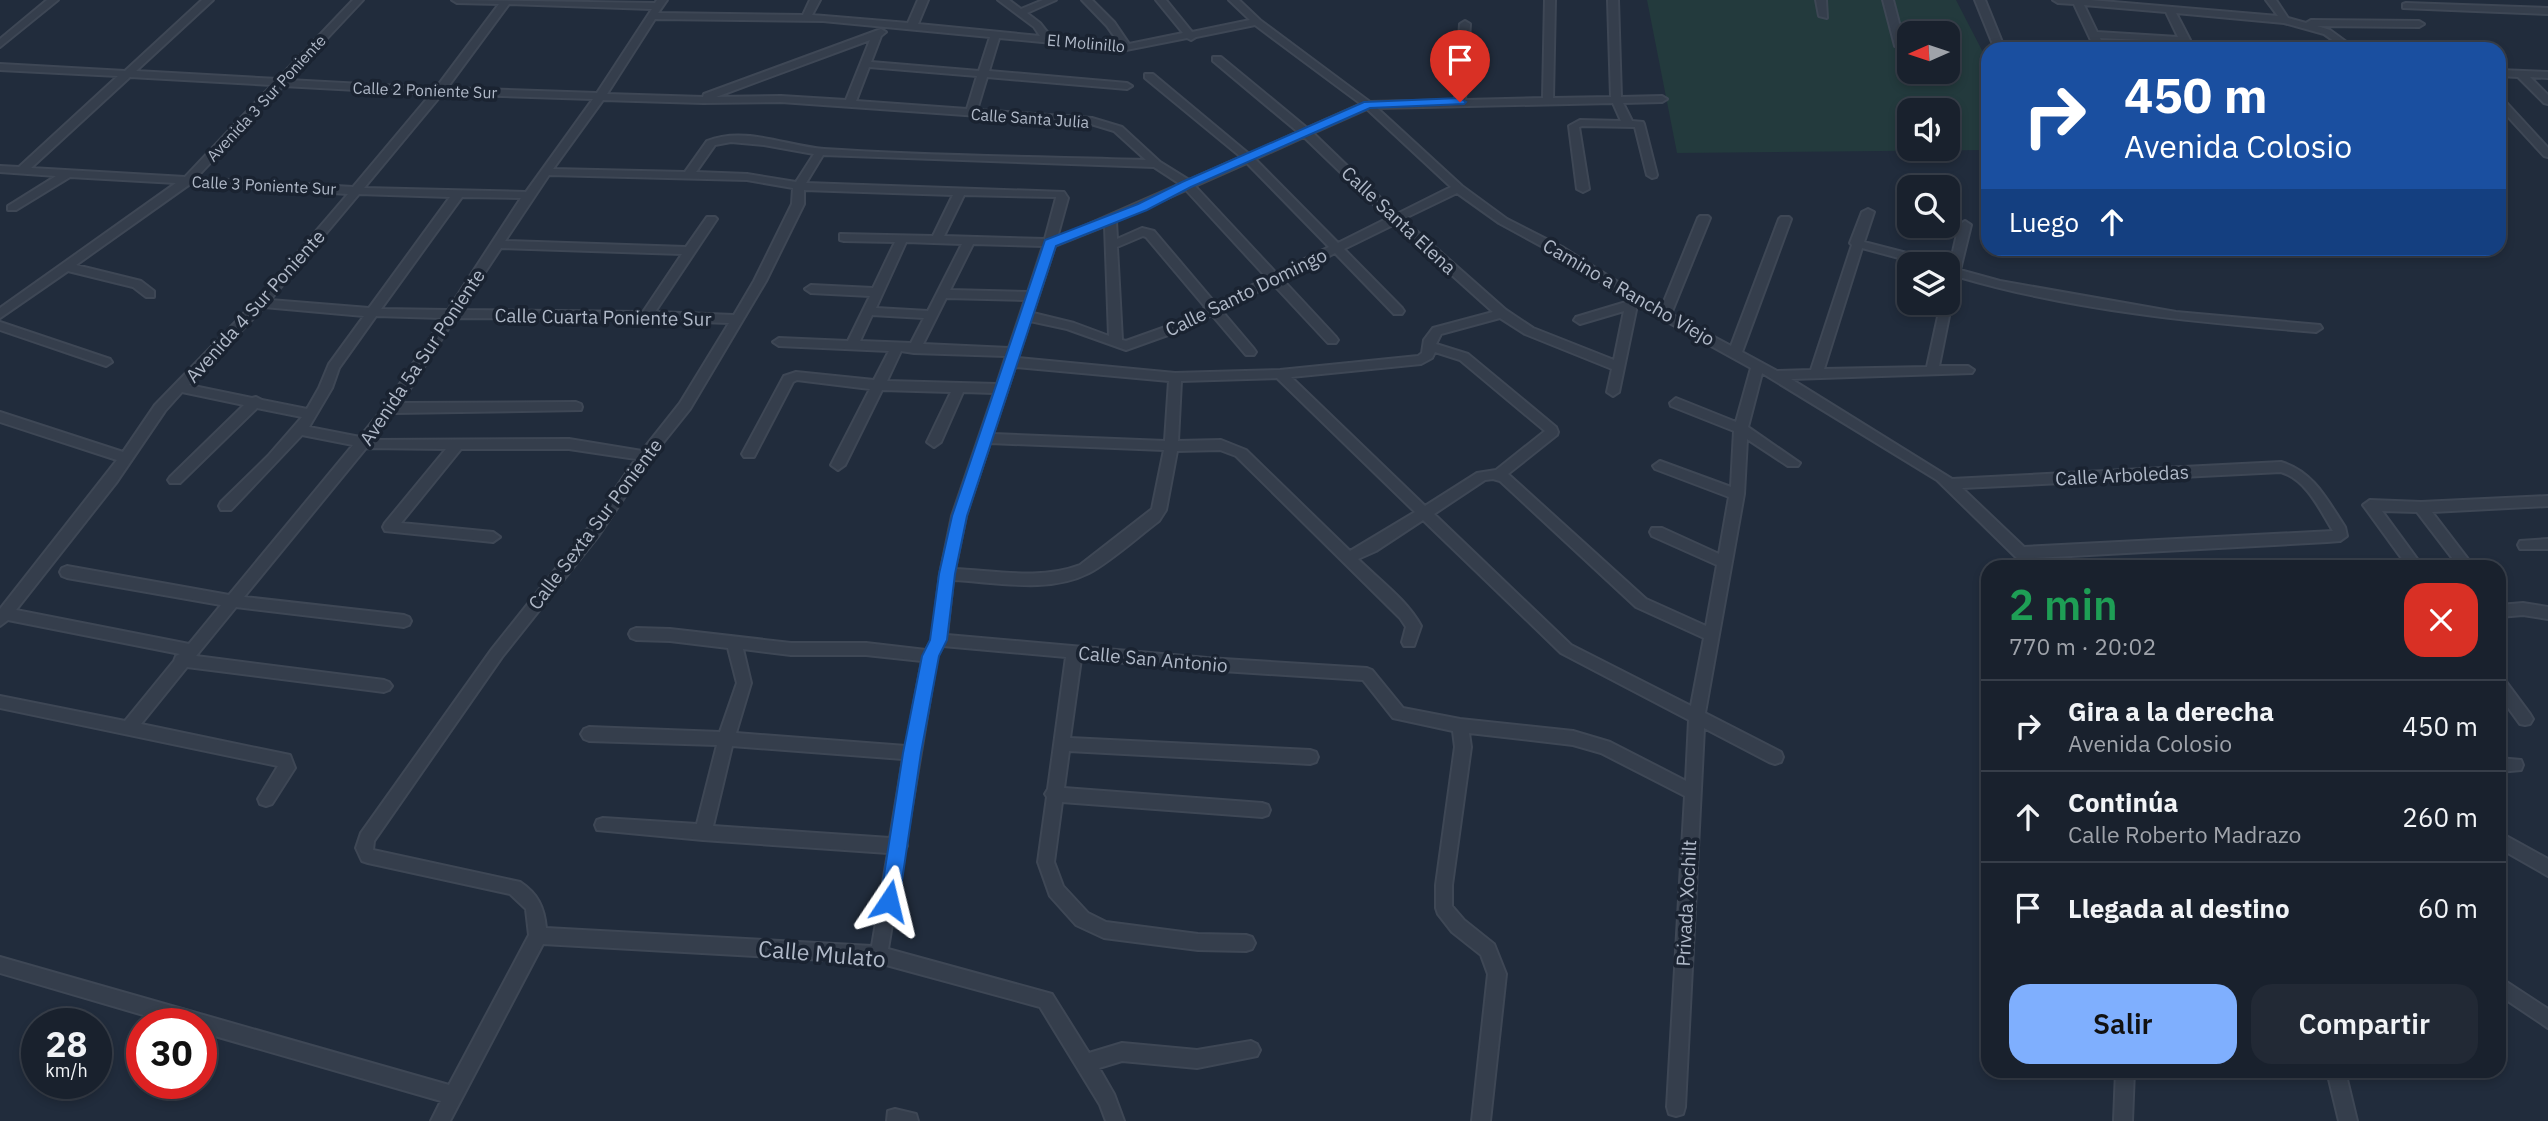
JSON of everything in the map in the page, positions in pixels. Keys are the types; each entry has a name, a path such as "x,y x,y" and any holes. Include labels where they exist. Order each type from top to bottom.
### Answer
{"street":[{"path":"0,44 53,0"},
{"path":"22,170 208,0"},
{"name":"Avenida 3 Sur Poniente","path":"0,314 188,180 358,0"},
{"name":"El Molinillo","path":"457,0 658,7 913,24 995,36 1126,47 1191,37 1257,22"},
{"path":"806,18 815,0"},
{"path":"913,24 923,0"},
{"path":"1003,0 1021,12 1048,39"},
{"path":"1021,12 1051,0"},
{"path":"1087,0 1111,24 1126,47"},
{"path":"1161,0 1191,37"},
{"name":"Camino a Rancho Viejo","path":"1234,0 1257,22 1368,105 1458,188 1503,221 1558,250 1632,301 1775,374 1949,484 2028,560"},
{"path":"1548,99 1550,0"},
{"path":"1613,0 1616,99 1627,122"},
{"path":"1821,0 1824,16"},
{"path":"1888,0 1897,34"},
{"path":"1980,0 1997,42"},
{"path":"2058,0 2302,23 2419,24 2404,3"},
{"path":"2203,0 2212,13"},
{"path":"2271,0 2285,20"},
{"name":"Avenida 4 Sur Poniente","path":"3,617 126,458 160,408 261,303 439,91 506,1"},
{"path":"2077,1 2096,42"},
{"path":"2404,3 2548,11"},
{"name":"Avenida 5a Sur Poniente","path":"129,727 230,601 365,443 391,408 500,244 529,195 601,95 658,7"},
{"path":"2093,35 2185,40 2169,9"},
{"path":"699,100 877,34 897,23"},
{"path":"2302,23 2327,32 2341,42"},
{"path":"1460,102 1465,24"},
{"path":"850,103 877,34"},
{"path":"971,114 995,36"},
{"name":"Calle Santa Elena","path":"1217,59 1307,134 1396,219 1502,313 1529,331 1619,366"},
{"path":"865,64 1127,86"},
{"name":"Calle 2 Poniente Sur","path":"0,67 439,91 850,103"},
{"path":"2506,73 2548,75"},
{"path":"2520,73 2548,101"},
{"path":"1149,76 1250,159 1398,311"},
{"path":"844,237 1050,243 1110,221 1187,184 1250,159 1368,105 1548,99 1662,99"},
{"name":"Calle Santa Julia","path":"850,103 1107,125 1118,129 1156,164 1187,184 1332,341"},
{"path":"2506,109 2548,154"},
{"path":"1583,189 1574,126 1627,122 1639,124 1652,175"},
{"path":"689,175 713,141 797,145 820,152 1156,164"},
{"name":"Calle Sexta Sur Poniente","path":"538,936 536,910 529,896 514,887 368,856 364,848 367,838 497,653 594,531 645,456 685,406 789,224 798,204 801,186 820,152"},
{"name":"Calle 3 Poniente Sur","path":"0,169 356,191 529,195"},
{"path":"545,172 747,177 801,186 959,193 1060,194 1062,198 1050,243 999,389 960,516 947,574 939,640 930,656 912,753 899,846 879,955"},
{"path":"12,208 67,174"},
{"name":"Calle Santo Domingo","path":"1116,344 1133,345 1213,309 1458,188"},
{"path":"936,241 959,193"},
{"path":"226,506 300,430 329,380 333,367 458,194"},
{"path":"1817,371 1868,212"},
{"path":"1664,316 1704,218"},
{"path":"647,315 711,219"},
{"path":"1735,353 1785,219"},
{"path":"1026,316 1070,326 1116,344 1110,221"},
{"path":"1957,252 1965,225"},
{"path":"1112,245 1142,232 1150,234 1250,352"},
{"path":"852,346 902,239"},
{"path":"914,349 969,242"},
{"path":"1856,243 1897,254"},
{"path":"500,244 690,251"},
{"path":"67,267 137,284 150,294"},
{"path":"1960,273 1999,285 2176,316 2316,328"},
{"path":"811,289 875,292"},
{"path":"942,294 1032,296"},
{"path":"1580,320 1632,301"},
{"path":"1613,392 1632,301"},
{"name":"Calle Cuarta Poniente Sur","path":"261,303 331,312 647,315 735,319"},
{"path":"867,311 932,315"},
{"path":"779,342 1012,357 1175,377 1280,374 1421,360 1428,355 1430,340 1437,331 1502,313"},
{"path":"1932,370 1944,315"},
{"path":"0,326 106,362"},
{"path":"1348,558 1423,515 1482,476 1497,475 1552,432 1550,427 1464,357 1431,347"},
{"path":"838,465 897,348"},
{"name":"Privada Xochilt","path":"1676,1107 1698,706 1737,494 1741,429 1758,365"},
{"path":"1775,374 1817,371 1968,370"},
{"path":"1280,374 1423,515 1566,649 1698,706 1775,757"},
{"path":"749,454 788,379 804,375 878,385 999,389"},
{"path":"947,574 1054,578 1084,569 1159,510 1171,446 1175,377"},
{"path":"934,442 960,386"},
{"path":"182,388 310,414"},
{"path":"175,481 256,401"},
{"path":"1676,403 1741,429 1793,463"},
{"path":"391,408 576,407"},
{"path":"0,416 126,458"},
{"path":"300,430 365,443 569,444 645,456"},
{"path":"984,438 1171,446 1221,445 1241,453 1414,626 1409,642"},
{"path":"458,444 390,527 493,537"},
{"path":"1660,466 1737,494"},
{"name":"Calle Arboledas","path":"1949,484 2281,467 2295,470 2340,531 2340,536 2020,553"},
{"path":"1497,475 1546,515 1641,603 1712,635"},
{"path":"2411,560 2370,505 2421,507 2547,503"},
{"path":"2421,507 2462,560"},
{"path":"1657,532 1725,563"},
{"path":"2525,545 2548,544"},
{"path":"67,572 230,601 404,621"},
{"path":"2506,610 2548,613"},
{"path":"3,617 186,655 384,687"},
{"path":"636,634 670,635 790,649 866,649 930,656"},
{"name":"Calle San Antonio","path":"939,640 1074,653 1367,674 1398,713 1460,726"},
{"path":"703,832 726,739 744,683 734,643"},
{"path":"1074,653 1046,862 1056,891 1082,919 1104,930 1198,942 1246,943"},
{"path":"2506,693 2525,719"},
{"path":"0,702 284,760 287,768 267,799"},
{"path":"1481,1121 1497,974 1488,950 1458,926 1444,908 1444,885 1463,747 1460,726 1573,737 1605,747 1692,792"},
{"path":"589,734 726,739 912,753"},
{"path":"1061,744 1310,757"},
{"path":"1053,794 1262,810"},
{"path":"603,825 899,846"},
{"path":"2506,843 2548,868"},
{"path":"440,1121 538,936"},
{"name":"Calle Mulato","path":"538,936 879,955 1046,1000 1108,1100 1115,1121"},
{"path":"0,965 452,1095"},
{"path":"2506,990 2548,1020"},
{"path":"1085,1063 1122,1052 1197,1059 1251,1050"},
{"path":"2123,1121 2125,1078"},
{"path":"2338,1078 2348,1121"}],"green space":[{"path":"1647,0 1956,0 1981,48 1981,150 1960,150 1960,98 1897,98 1897,151 1677,153"}],"route":[{"path":"889,901 912,753 930,656 939,640 947,574 960,516 999,389 1050,243 1143,207 1187,184 1368,105 1460,102"}]}
